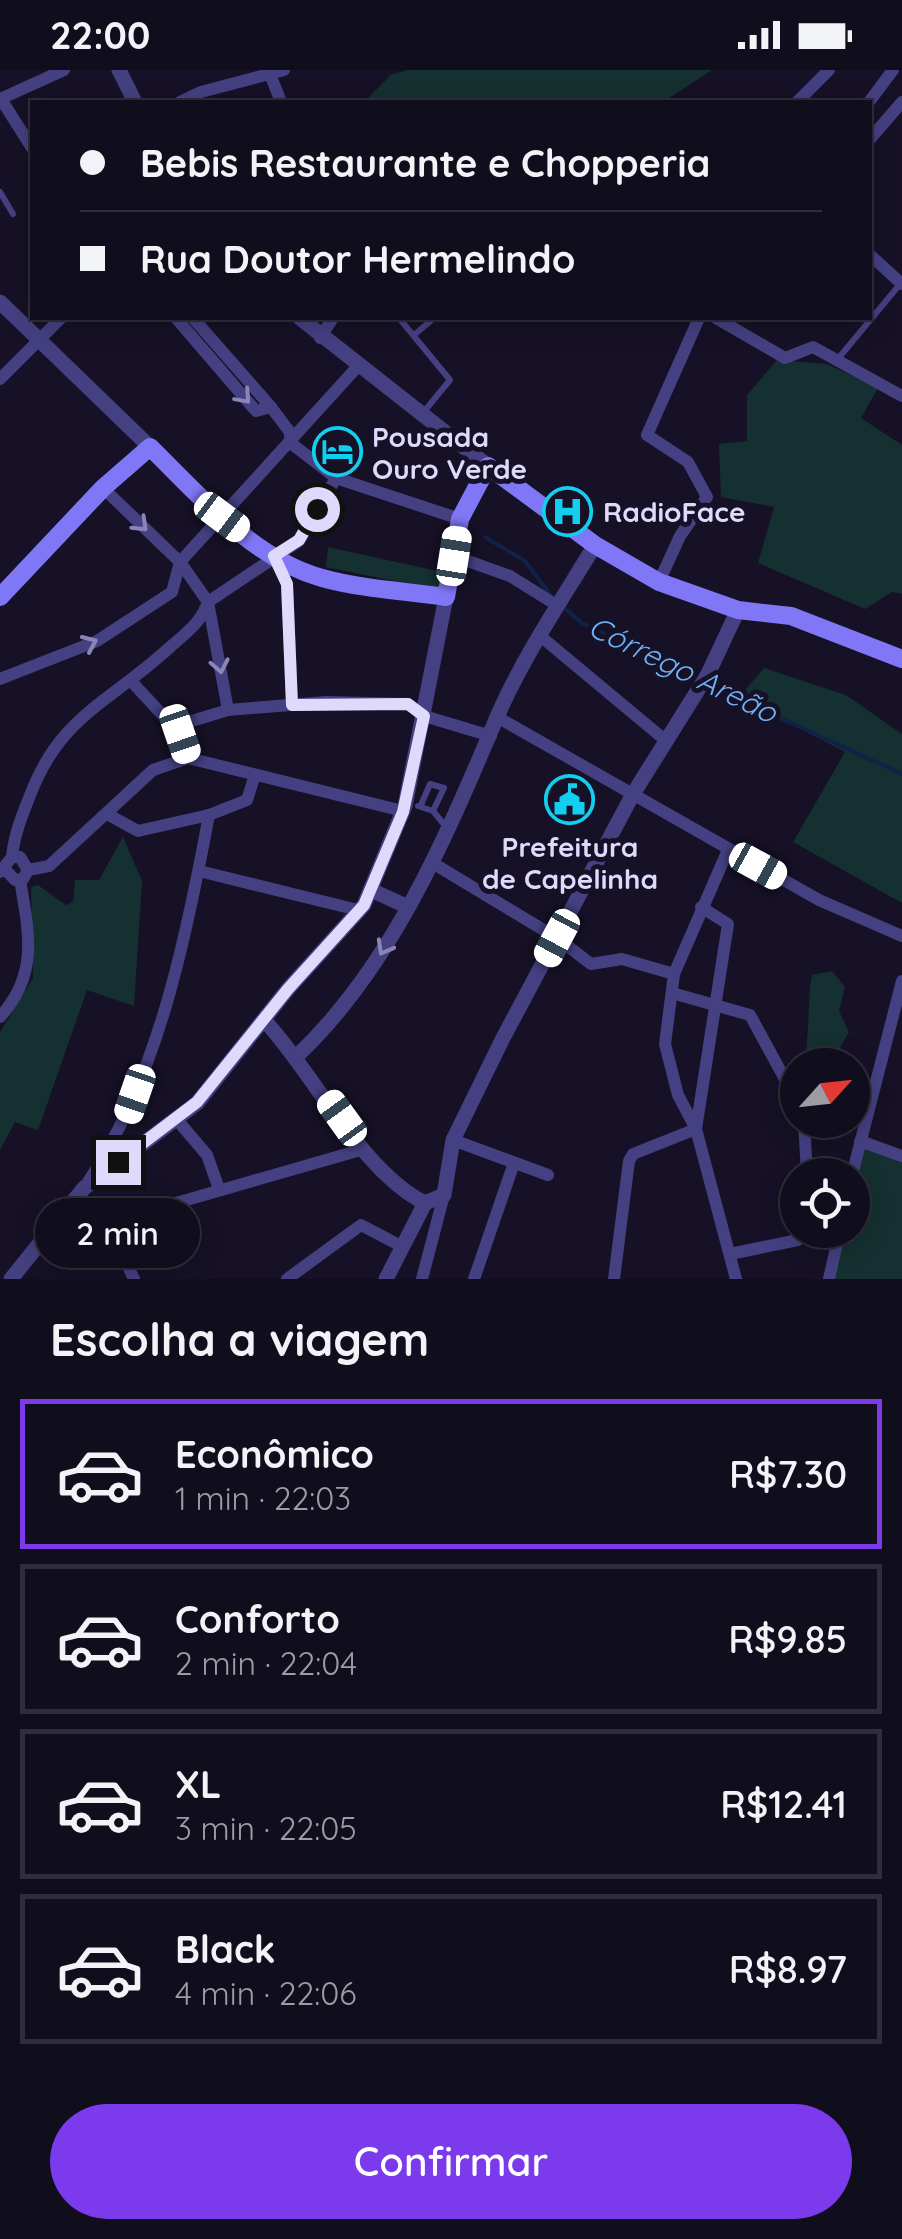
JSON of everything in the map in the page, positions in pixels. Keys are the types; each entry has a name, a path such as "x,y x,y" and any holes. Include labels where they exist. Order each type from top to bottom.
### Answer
{"main road":[{"path":"0,597 103,488 150,448 222,517 274,556 321,578 446,597 460,520 488,466 595,545 659,582 738,610 790,616 902,659"}],"street":[{"path":"30,145 1,99 64,70"},
{"path":"119,70 134,100"},
{"path":"800,100 829,70"},
{"path":"871,100 893,70"},
{"path":"205,97 277,72 281,100"},
{"path":"872,137 899,105 879,90"},
{"path":"872,258 902,283"},
{"path":"0,302 150,448"},
{"path":"0,378 60,320"},
{"path":"178,320 256,411 271,406"},
{"path":"194,320 271,406 292,444 336,478 460,520"},
{"path":"302,320 320,338 488,466"},
{"path":"320,338 332,320"},
{"path":"659,582 680,536 707,498 688,462 647,435 698,320"},
{"path":"719,320 785,358 812,347 902,396"},
{"path":"217,368 228,358"},
{"path":"0,679 97,641 142,616 172,592 180,562 292,444 359,366"},
{"path":"0,1016 23,988 27,974 27,920 11,873 14,839 42,763 63,732 92,707 132,682 203,618 208,602 299,540 336,478"},
{"path":"103,488 180,562 208,602 228,710"},
{"path":"297,1056 362,986 431,862 539,635 595,545"},
{"path":"274,556 287,584 292,705"},
{"path":"454,556 510,576 560,603"},
{"path":"84,1188 178,1121 371,890 409,808 446,597"},
{"path":"422,1279 444,1196 452,1140 632,794 704,680 738,610"},
{"path":"539,635 665,740"},
{"path":"132,682 180,734 188,758"},
{"path":"172,727 228,710 408,704 424,716 490,736"},
{"path":"497,718 819,900 902,936"},
{"path":"11,873 50,866 153,770 188,758 409,808"},
{"path":"107,814 138,831 209,815 247,800 255,775"},
{"path":"11,1279 84,1188 126,1122 154,1039 199,871 209,815"},
{"path":"728,850 674,974 667,1061 678,1095 696,1129 736,1279"},
{"path":"431,862 557,938 591,964 636,961 674,974"},
{"path":"199,871 358,910"},
{"path":"371,890 406,906"},
{"path":"696,1129 728,924 701,906"},
{"path":"856,1158 902,981"},
{"path":"672,993 750,1015 780,1070"},
{"path":"265,1021 297,1056 364,1148 406,1193 426,1203"},
{"path":"178,1121 206,1156 219,1189"},
{"path":"614,1279 629,1161 633,1154 696,1129"},
{"path":"452,1140 548,1175"},
{"path":"860,1141 902,1156"},
{"path":"134,1279 122,1255 123,1228 131,1216 364,1148"},
{"path":"474,1279 514,1163"},
{"path":"386,1279 426,1203 444,1196"},
{"path":"288,1279 361,1225 403,1247"},
{"path":"730,1254 780,1244"},
{"path":"830,1279 836,1248"}],"lane":[{"path":"0,192 13,214"},
{"path":"872,319 902,283"},
{"path":"401,320 450,380 421,415"},
{"path":"414,335 432,320"},
{"path":"837,360 871,320"},
{"path":"409,808 430,784 444,788 433,811"},
{"path":"409,808 433,811 448,828"}],"green space":[{"path":"407,70 712,70 666,100 366,100 391,75"},
{"path":"777,360 827,364 878,388 861,418 902,445 902,594 892,592 865,609 758,563 774,507 721,497 719,444 747,441 747,395"},
{"path":"328,547 442,572 439,590 326,567"},
{"path":"764,668 846,695 902,734 902,903 793,842 845,752 739,697"},
{"path":"123,837 142,881 134,1006 87,990 38,1130 15,1122 0,1150 0,1032 33,978 31,887 38,885 66,905 73,902 75,880 99,880"},
{"path":"832,971 845,987 839,1011 849,1032 840,1048 806,1048 812,975"},
{"path":"864,1146 902,1160 902,1279 835,1279 841,1248 870,1248 870,1158 861,1158"}],"waterway":[{"name":"Córrego Areão","path":"485,537 525,561 551,596"},
{"name":"Córrego Areão","path":"562,606 582,623 698,680"},
{"name":"Córrego Areão","path":"706,684 902,774"}],"place":[{"name":"Pousada Ouro Verde","path":"337,452"},
{"name":"RadioFace","path":"568,511"},
{"name":"Prefeitura de Capelinha","path":"570,799"}],"route":[{"path":"118,1162 178,1121 197,1102 288,989 364,905 403,812 424,716 408,704 292,705 287,584 274,556 299,540 317,509"}]}
